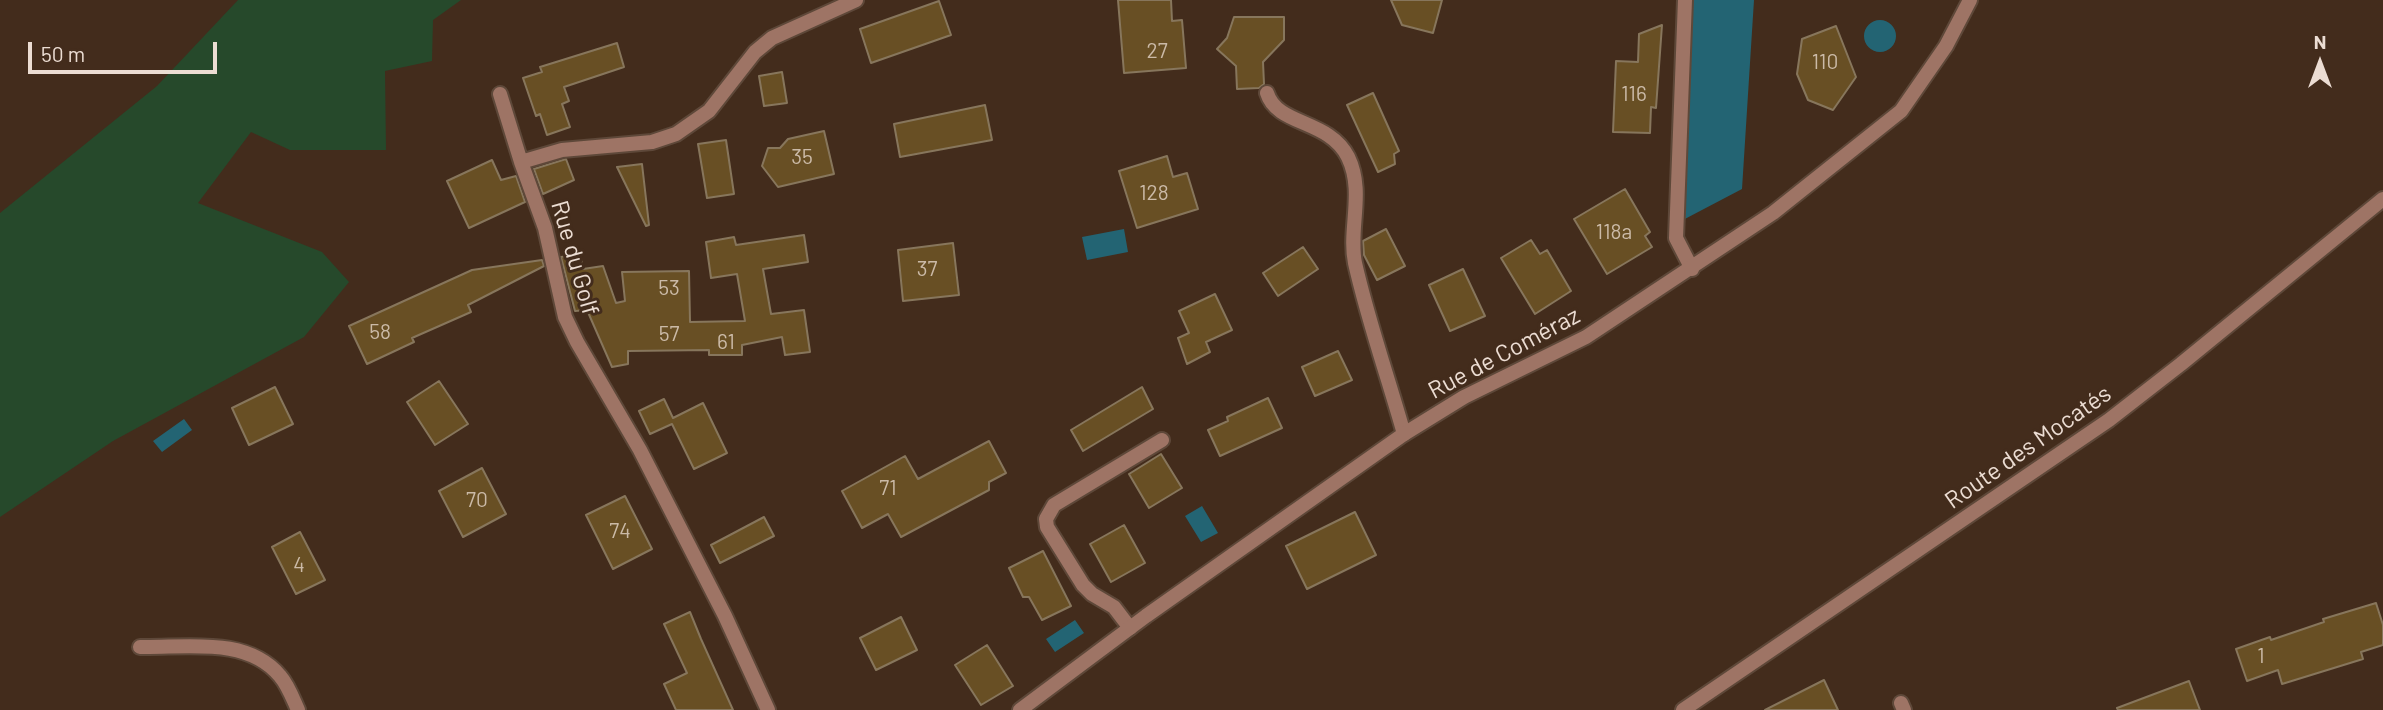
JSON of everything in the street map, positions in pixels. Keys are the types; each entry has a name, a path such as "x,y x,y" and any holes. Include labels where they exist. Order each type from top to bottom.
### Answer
{"street":[{"path":"521,162 562,150 652,142 676,134 709,111 755,51 772,38 856,0"},
{"path":"1685,0 1676,238 1692,269"},
{"name":"Rue de Coméraz","path":"1020,710 1130,628 1404,434 1464,397 1586,337 1773,213 1901,111 1947,46 1970,0"},
{"path":"1267,93 1274,108 1326,132 1338,141 1348,156 1356,193 1354,260 1404,434"},
{"name":"Rue du Golf","path":"500,94 544,228 565,317 646,462 725,616 768,710"},
{"name":"Route des Mocatés","path":"1683,710 2109,420 2383,199"},
{"path":"1130,628 1114,607 1092,594 1083,585 1047,527 1046,519 1054,505 1162,440"},
{"path":"140,647 227,648 244,651 261,658 281,676 298,710"}],"green space":[{"path":"238,0 461,0 433,20 432,61 385,71 386,150 290,150 251,132 198,203 322,252 349,282 304,337 113,441 0,517 0,213 157,86"}],"water":[{"path":"1693,0 1754,0 1742,189 1681,221"},
{"path":"1880,20 1891,25 1896,36 1891,47 1880,52 1869,47 1864,36 1869,25"},
{"path":"1124,229 1128,252 1087,260 1082,237"},
{"path":"184,419 192,430 162,452 153,441"},
{"path":"1202,506 1218,533 1201,542 1185,516"},
{"path":"1075,620 1084,633 1055,652 1046,639"}],"building":[{"path":"1118,0 1171,0 1172,21 1182,20 1186,68 1124,73"},
{"path":"1391,0 1442,0 1433,33 1402,25"},
{"path":"939,1 951,35 871,63 860,29"},
{"path":"1234,17 1284,17 1284,40 1263,62 1264,84 1259,88 1237,89 1236,66 1217,49 1227,38"},
{"path":"1662,25 1656,108 1651,107 1650,133 1613,132 1616,61 1638,62 1639,34"},
{"path":"1836,26 1856,77 1833,110 1808,100 1797,74 1802,39"},
{"path":"617,43 624,67 564,87 569,101 562,104 570,127 547,135 540,114 536,116 523,78 542,72 540,67"},
{"path":"782,72 787,103 764,106 759,76"},
{"path":"1373,93 1399,151 1394,154 1395,164 1378,172 1347,105"},
{"path":"985,105 992,140 900,157 894,124"},
{"path":"824,131 834,174 778,187 762,166 768,148 780,148 788,139"},
{"path":"726,140 734,194 707,198 698,144"},
{"path":"1167,156 1173,177 1187,173 1198,209 1137,228 1119,171"},
{"path":"566,159 574,180 543,194 534,169"},
{"path":"492,160 501,180 516,176 525,202 469,228 447,181"},
{"path":"642,164 649,225 646,226 617,167"},
{"path":"1625,189 1650,232 1645,236 1652,247 1607,274 1574,219"},
{"path":"1386,229 1405,266 1377,280 1364,255 1363,241"},
{"path":"804,235 808,262 763,269 771,314 804,310 810,352 785,355 782,337 742,345 742,355 709,355 709,350 628,351 628,364 612,367 587,310 575,311 561,257 580,254 583,269 603,266 616,303 625,301 622,272 689,271 690,322 745,321 737,274 711,278 706,242 734,237 736,245"},
{"path":"1531,240 1540,254 1547,250 1571,291 1535,314 1501,258"},
{"path":"953,243 959,295 903,301 898,250"},
{"path":"1303,247 1318,269 1278,296 1263,273"},
{"path":"542,260 544,266 468,305 471,312 412,338 414,342 367,364 349,326 472,270"},
{"path":"1463,269 1485,316 1450,331 1429,285"},
{"path":"1215,294 1232,330 1206,342 1210,352 1187,364 1178,338 1189,333 1179,311"},
{"path":"1338,351 1352,380 1315,396 1302,367"},
{"path":"439,381 468,424 435,445 407,402"},
{"path":"275,387 293,424 249,445 232,408"},
{"path":"1142,387 1153,409 1083,451 1071,430"},
{"path":"1268,398 1282,428 1220,456 1208,430 1228,421 1227,417"},
{"path":"664,399 673,418 703,403 727,453 694,469 672,424 650,434 639,411"},
{"path":"989,441 1006,473 989,482 989,490 901,537 888,514 862,528 842,491 905,456 918,479"},
{"path":"1161,454 1182,488 1149,508 1129,474"},
{"path":"482,468 506,514 463,537 439,491"},
{"path":"625,496 652,549 613,569 586,515"},
{"path":"1355,512 1376,555 1307,589 1286,546"},
{"path":"764,517 774,536 720,563 711,545"},
{"path":"1124,525 1145,563 1111,582 1090,544"},
{"path":"300,532 325,580 296,594 272,547"},
{"path":"1043,551 1071,606 1042,620 1029,597 1023,597 1009,568"},
{"path":"2376,603 2383,625 2383,645 2361,652 2363,659 2282,684 2278,670 2247,681 2236,649 2270,637 2271,640 2324,622 2323,619"},
{"path":"690,612 733,710 676,710 664,684 687,673 664,624"},
{"path":"901,617 917,650 876,670 860,638"},
{"path":"987,645 1013,686 981,705 955,665"},
{"path":"1824,680 1838,710 1765,710"},
{"path":"2189,681 2200,710 2117,708"}]}
